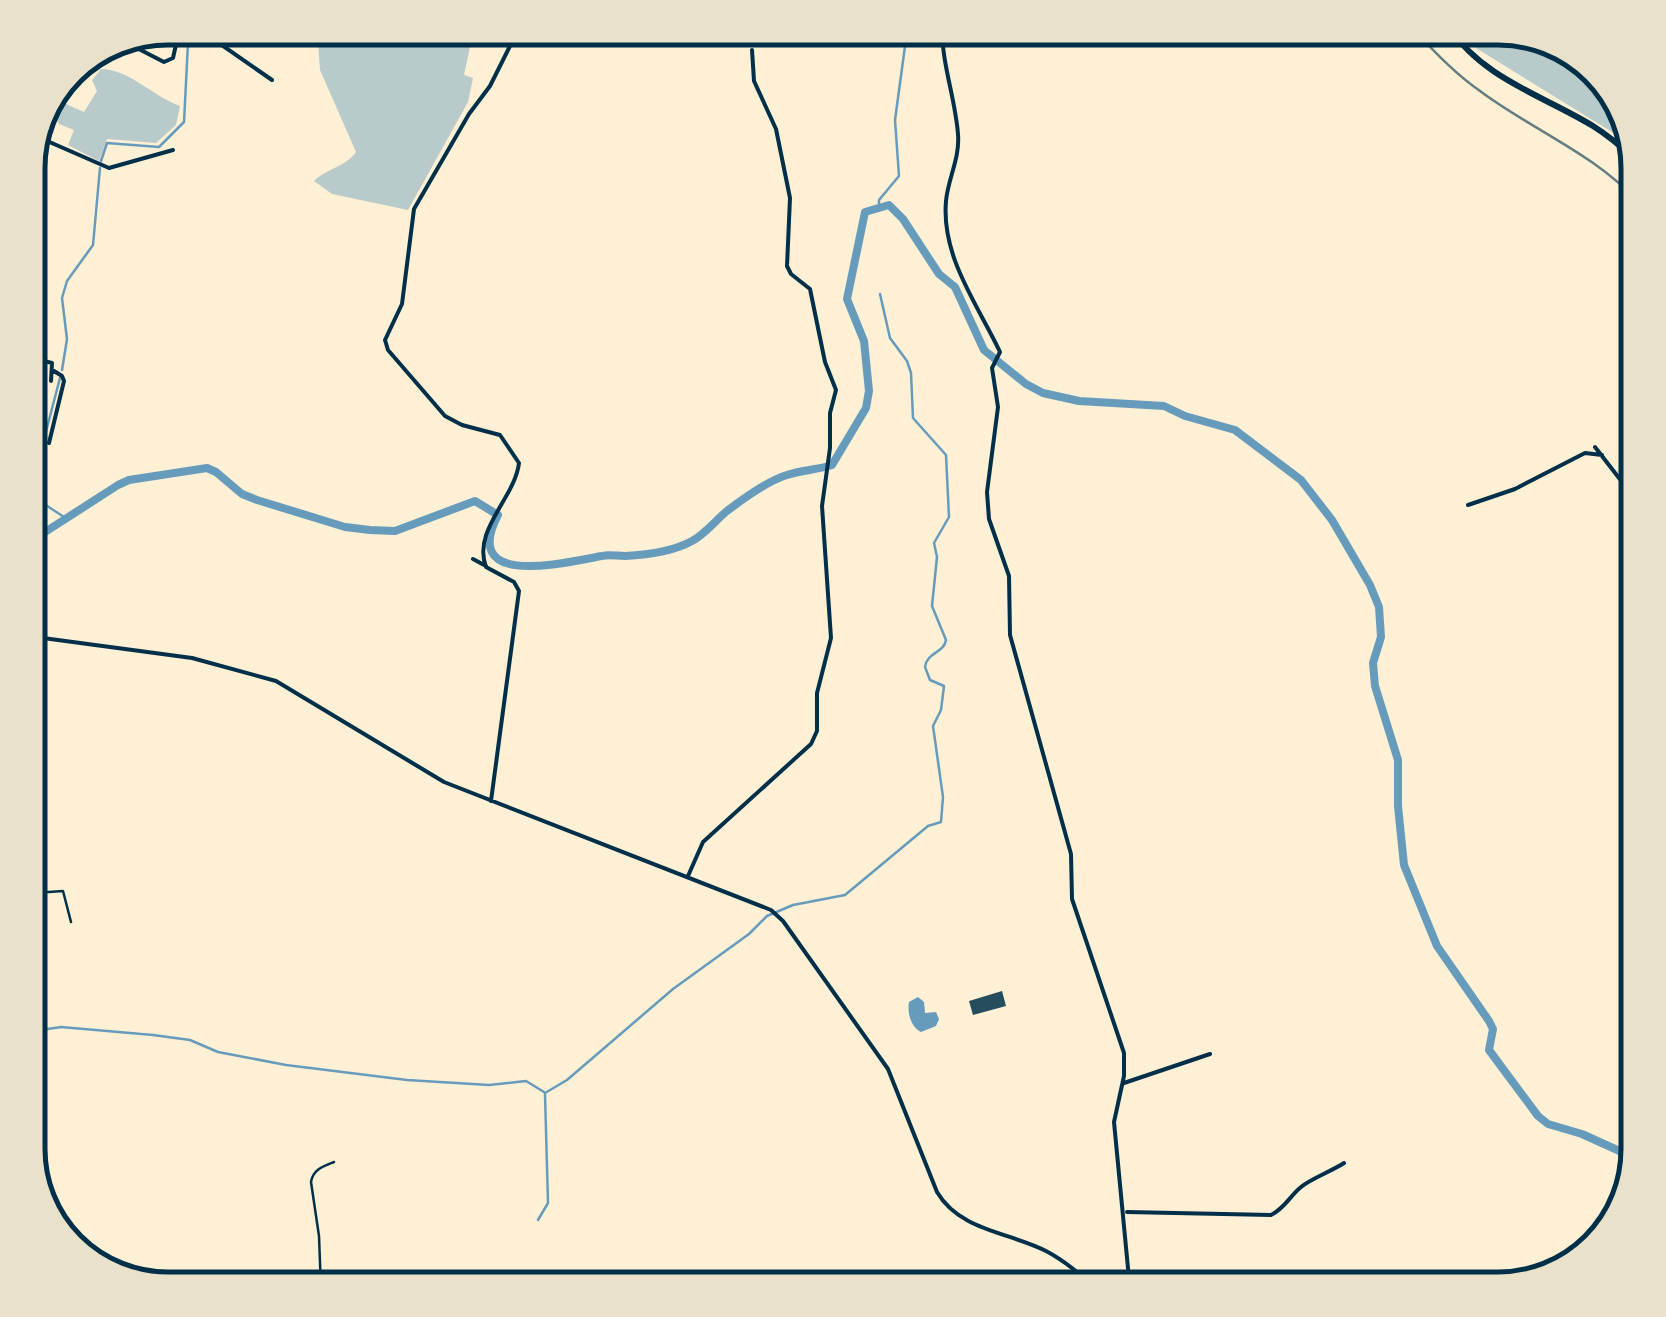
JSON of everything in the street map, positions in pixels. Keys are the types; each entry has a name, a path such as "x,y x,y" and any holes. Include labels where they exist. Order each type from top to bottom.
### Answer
{"main road":[{"path":"1461,45 1518,86 1595,127 1619,146"}],"street":[{"path":"139,49 164,62 174,56 180,45"},
{"path":"222,45 272,80"},
{"path":"486,566 484,546 492,521 518,472 516,456 498,434 462,426 445,416 388,350 385,340 402,304 414,209 469,114 488,90 510,45"},
{"path":"942,45 958,135 958,161 946,198 949,240 959,271 1000,354 993,365 998,407 987,497 991,528 1009,577 1008,626 1071,854 1072,899 1124,1049 1123,1083 1114,1126 1129,1272"},
{"path":"688,876 703,842 800,756 816,734 817,693 831,638 822,510 830,413 836,388 824,359 810,289 787,266 790,194 776,129 756,87 752,50"},
{"path":"48,142 109,168 173,150"},
{"path":"45,359 54,365 51,380"},
{"path":"49,443 64,380 54,372"},
{"path":"1595,447 1621,479"},
{"path":"1468,505 1514,490 1585,453 1602,454"},
{"path":"473,559 514,582 519,591 491,801"},
{"path":"45,638 192,658 257,674 302,694 432,776 760,904 783,920 888,1068 946,1206 970,1222 1050,1253 1074,1272"},
{"path":"1123,1083 1210,1054"},
{"path":"1125,1212 1270,1215 1284,1208 1303,1184 1318,1180 1344,1163"}],"path":[{"path":"45,892 63,891 71,922"},
{"path":"320,1272 311,1182 318,1169 334,1162"}],"shaded area":[{"path":"318,45 470,45 464,75 473,78 468,102 408,210 332,194 314,181 356,152 320,70"},
{"path":"1474,45 1522,47 1566,66 1596,93 1616,135"},
{"path":"101,69 131,78 180,106 176,125 156,143 107,139 99,161 68,145 74,130 59,124 56,118 64,103 84,112 97,91 92,80"}],"water":[{"path":"918,997 924,1002 925,1013 936,1012 939,1019 936,1026 921,1032 912,1023 909,1011 909,1002"}],"building":[{"path":"1002,991 1006,1006 973,1015 969,1001"}],"waterway":[{"path":"101,161 107,143 159,147 184,122 188,45"},
{"path":"879,207 879,200 899,176 895,120 905,45"},
{"path":"62,370 67,339 62,298 67,281 93,245 100,168"},
{"path":"45,532 129,480 207,468 242,494 345,527 395,531 475,501 498,515 490,539 493,554 505,563 522,566 607,555 641,555 685,544 772,481 832,465 866,408 869,391 864,341 847,299 865,212 889,205 903,219 939,274 955,287 984,350 1026,384 1043,393 1079,401 1164,406 1235,430 1301,480 1332,520 1379,607 1381,637 1373,663 1375,686 1398,760 1404,865 1437,946 1489,1021 1493,1029 1489,1050 1538,1116 1548,1124 1621,1152"},
{"path":"545,1093 567,1080 673,989 749,934 767,916 793,905 845,895 928,826 941,822 943,797 933,726 941,710 944,686 930,680 925,667 946,640 932,606 937,557 934,543 949,517 946,455 913,418 911,373 890,338 880,294"},
{"path":"45,435 60,378"},
{"path":"45,505 64,517"},
{"path":"45,1029 61,1027 190,1040 218,1052 286,1065 407,1080 489,1085 526,1081 544,1092"},
{"path":"538,1220 548,1203 545,1094"}],"railway":[{"path":"1429,45 1471,84 1621,185"}]}
